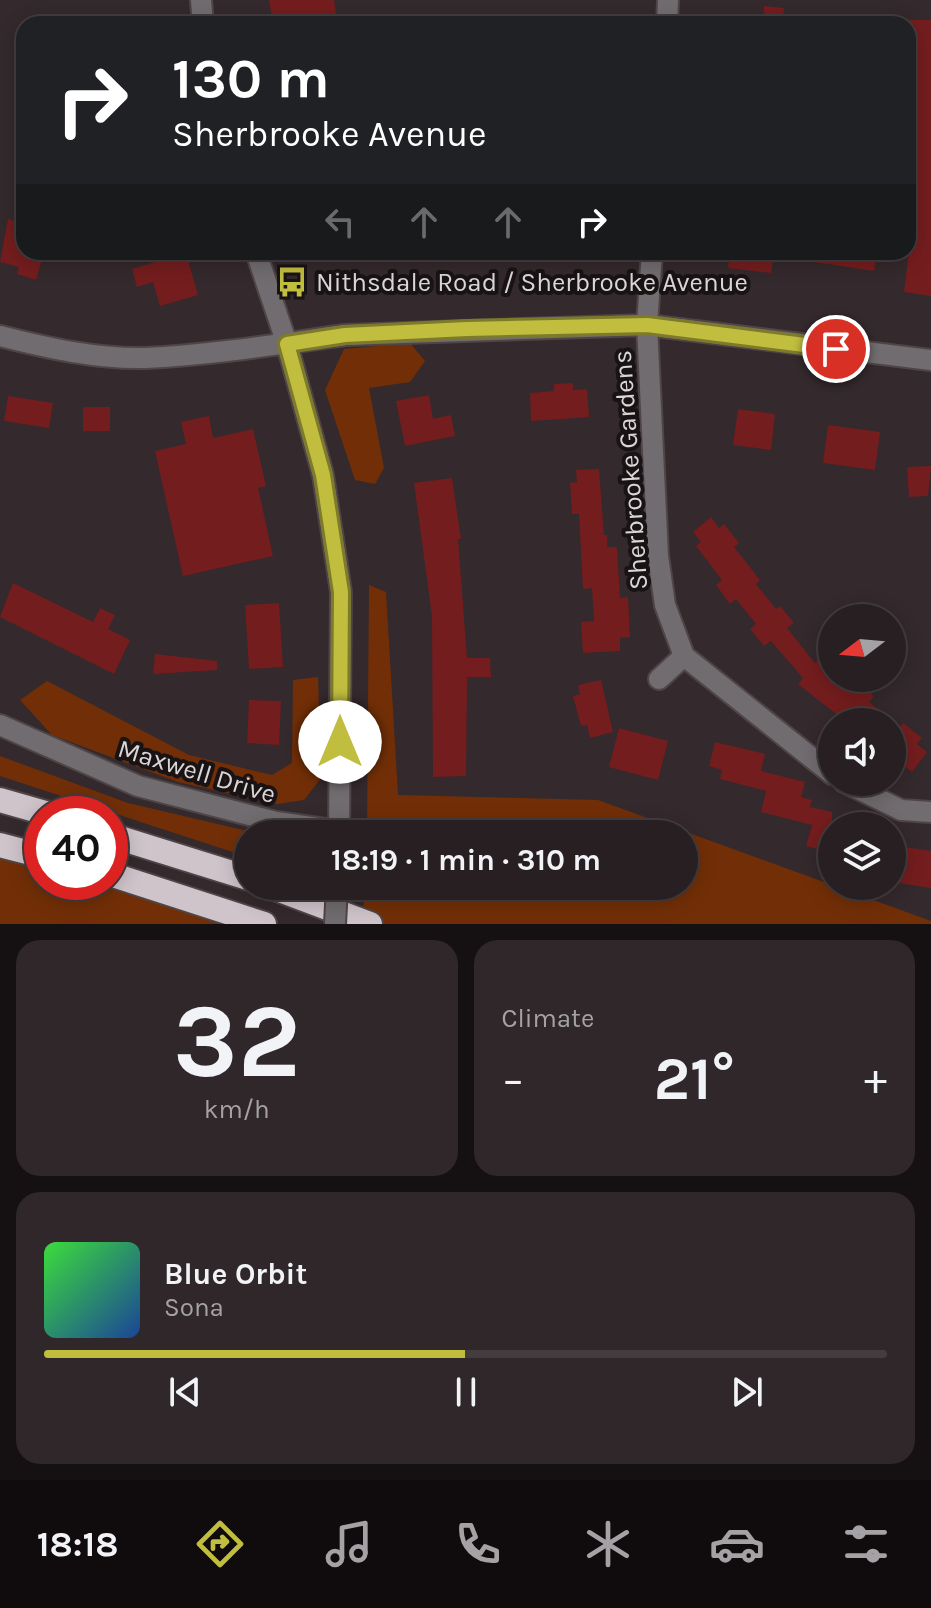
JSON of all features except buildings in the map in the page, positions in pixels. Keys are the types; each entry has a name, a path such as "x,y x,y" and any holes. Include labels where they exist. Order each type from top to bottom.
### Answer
{"highway":[{"path":"0,800 24,807"},
{"path":"128,841 234,874"},
{"path":"0,845 24,851"},
{"path":"128,880 264,924"},
{"path":"306,900 370,924"}],"street":[{"path":"259,260 287,344 323,475 341,592 339,820"},
{"name":"Sherbrooke Gardens","path":"651,260 647,325 658,556 665,605 684,656"},
{"path":"0,336 57,350 143,358 345,335 647,325 931,360"},
{"path":"659,679 684,656 818,763"},
{"name":"Maxwell Drive","path":"0,725 138,786 268,820"},
{"path":"872,796 901,810 931,812"},
{"path":"335,924 336,900"}],"shaded area":[{"path":"410,343 425,361 410,382 369,388 384,468 375,484 355,480 325,390 344,349"},
{"path":"369,585 386,592 398,795 598,800 653,820 367,820"},
{"path":"318,677 321,778 304,800 277,804 178,782 52,735 20,700 47,681 189,755 272,775 292,763 293,680"},
{"path":"0,756 109,796 61,796 0,776"},
{"path":"128,803 234,828 234,852 128,818"},
{"path":"698,836 818,880 818,900 873,900 931,921 931,924 362,924 364,900 698,900"},
{"path":"0,854 24,860 24,900 128,900 128,889 229,924 0,924"}],"place":[{"name":"Nithsdale Road / Sherbrooke Avenue","path":"292,282"}],"route":[{"path":"340,742 341,592 323,475 287,344 345,335 647,325 836,349"}]}
